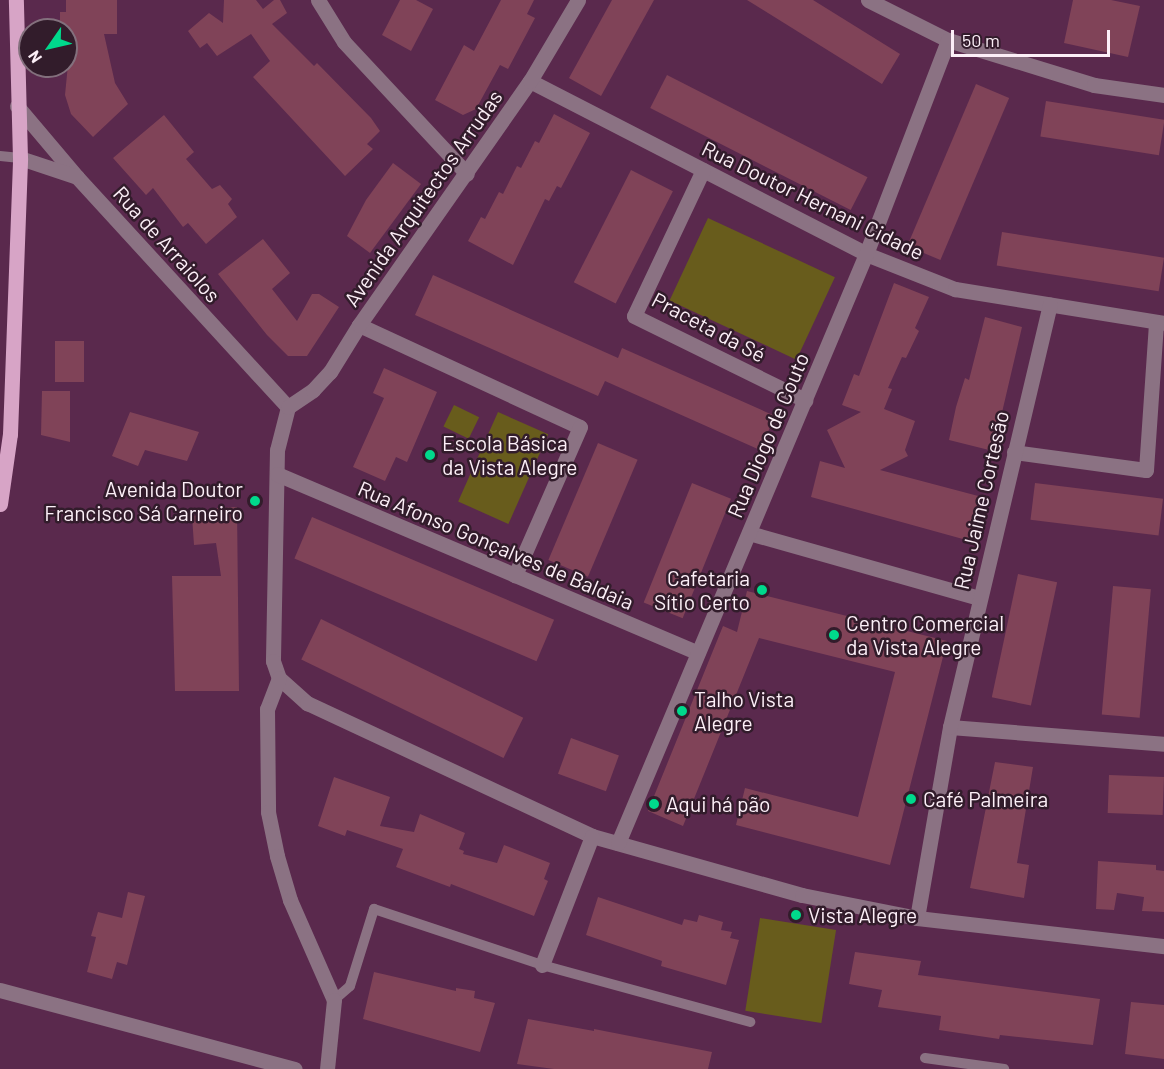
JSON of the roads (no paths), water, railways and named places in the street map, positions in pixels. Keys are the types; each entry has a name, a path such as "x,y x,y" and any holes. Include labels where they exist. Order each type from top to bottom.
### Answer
{"main road":[{"path":"0,504 10,434 20,158 16,0"}],"street":[{"path":"318,0 344,42 468,174"},
{"name":"Avenida Arquitectos Arrudas","path":"288,407 322,382 359,325 468,174 530,81 578,0"},
{"path":"868,0 948,40 1094,85 1164,95"},
{"name":"Rua Diogo de Couto","path":"618,843 867,254 948,40"},
{"name":"Rua Doutor Hernani Cidade","path":"530,81 867,254 955,290 1160,322"},
{"name":"Rua de Arraiolos","path":"17,106 77,177 288,407"},
{"path":"20,158 77,177"},
{"name":"Praceta da Sé","path":"703,170 634,316 805,400"},
{"name":"Rua Jaime Cortesão","path":"917,918 950,727 1050,305"},
{"path":"1014,452 1146,470 1160,322"},
{"path":"359,325 580,427 515,575"},
{"path":"288,407 279,437 273,661 279,678 307,703 592,836 802,895 917,918 1164,946"},
{"name":"Rua Afonso Gonçalves de Baldaia","path":"277,474 698,653"},
{"path":"749,533 979,598"},
{"path":"279,678 267,710 268,812 277,856 290,900 334,1000 327,1069"},
{"path":"950,727 1164,744"},
{"path":"542,965 592,836"},
{"path":"0,990 296,1069"},
{"path":"0,996 35,1001"}],"lane":[{"path":"0,156 20,158"},
{"path":"334,1000 350,986 374,909 542,965 750,1022"},
{"path":"925,1058 1004,1069"}],"place":[{"name":"Escola Básica da Vista Alegre","path":"430,455"},
{"name":"Avenida Doutor Francisco Sá Carneiro","path":"255,501"},
{"name":"Cafetaria Sítio Certo","path":"762,590"},
{"name":"Centro Comercial da Vista Alegre","path":"834,635"},
{"name":"Talho Vista Alegre","path":"682,711"},
{"name":"Café Palmeira","path":"911,799"},
{"name":"Aqui há pão","path":"654,804"},
{"name":"Vista Alegre","path":"796,915"}]}
